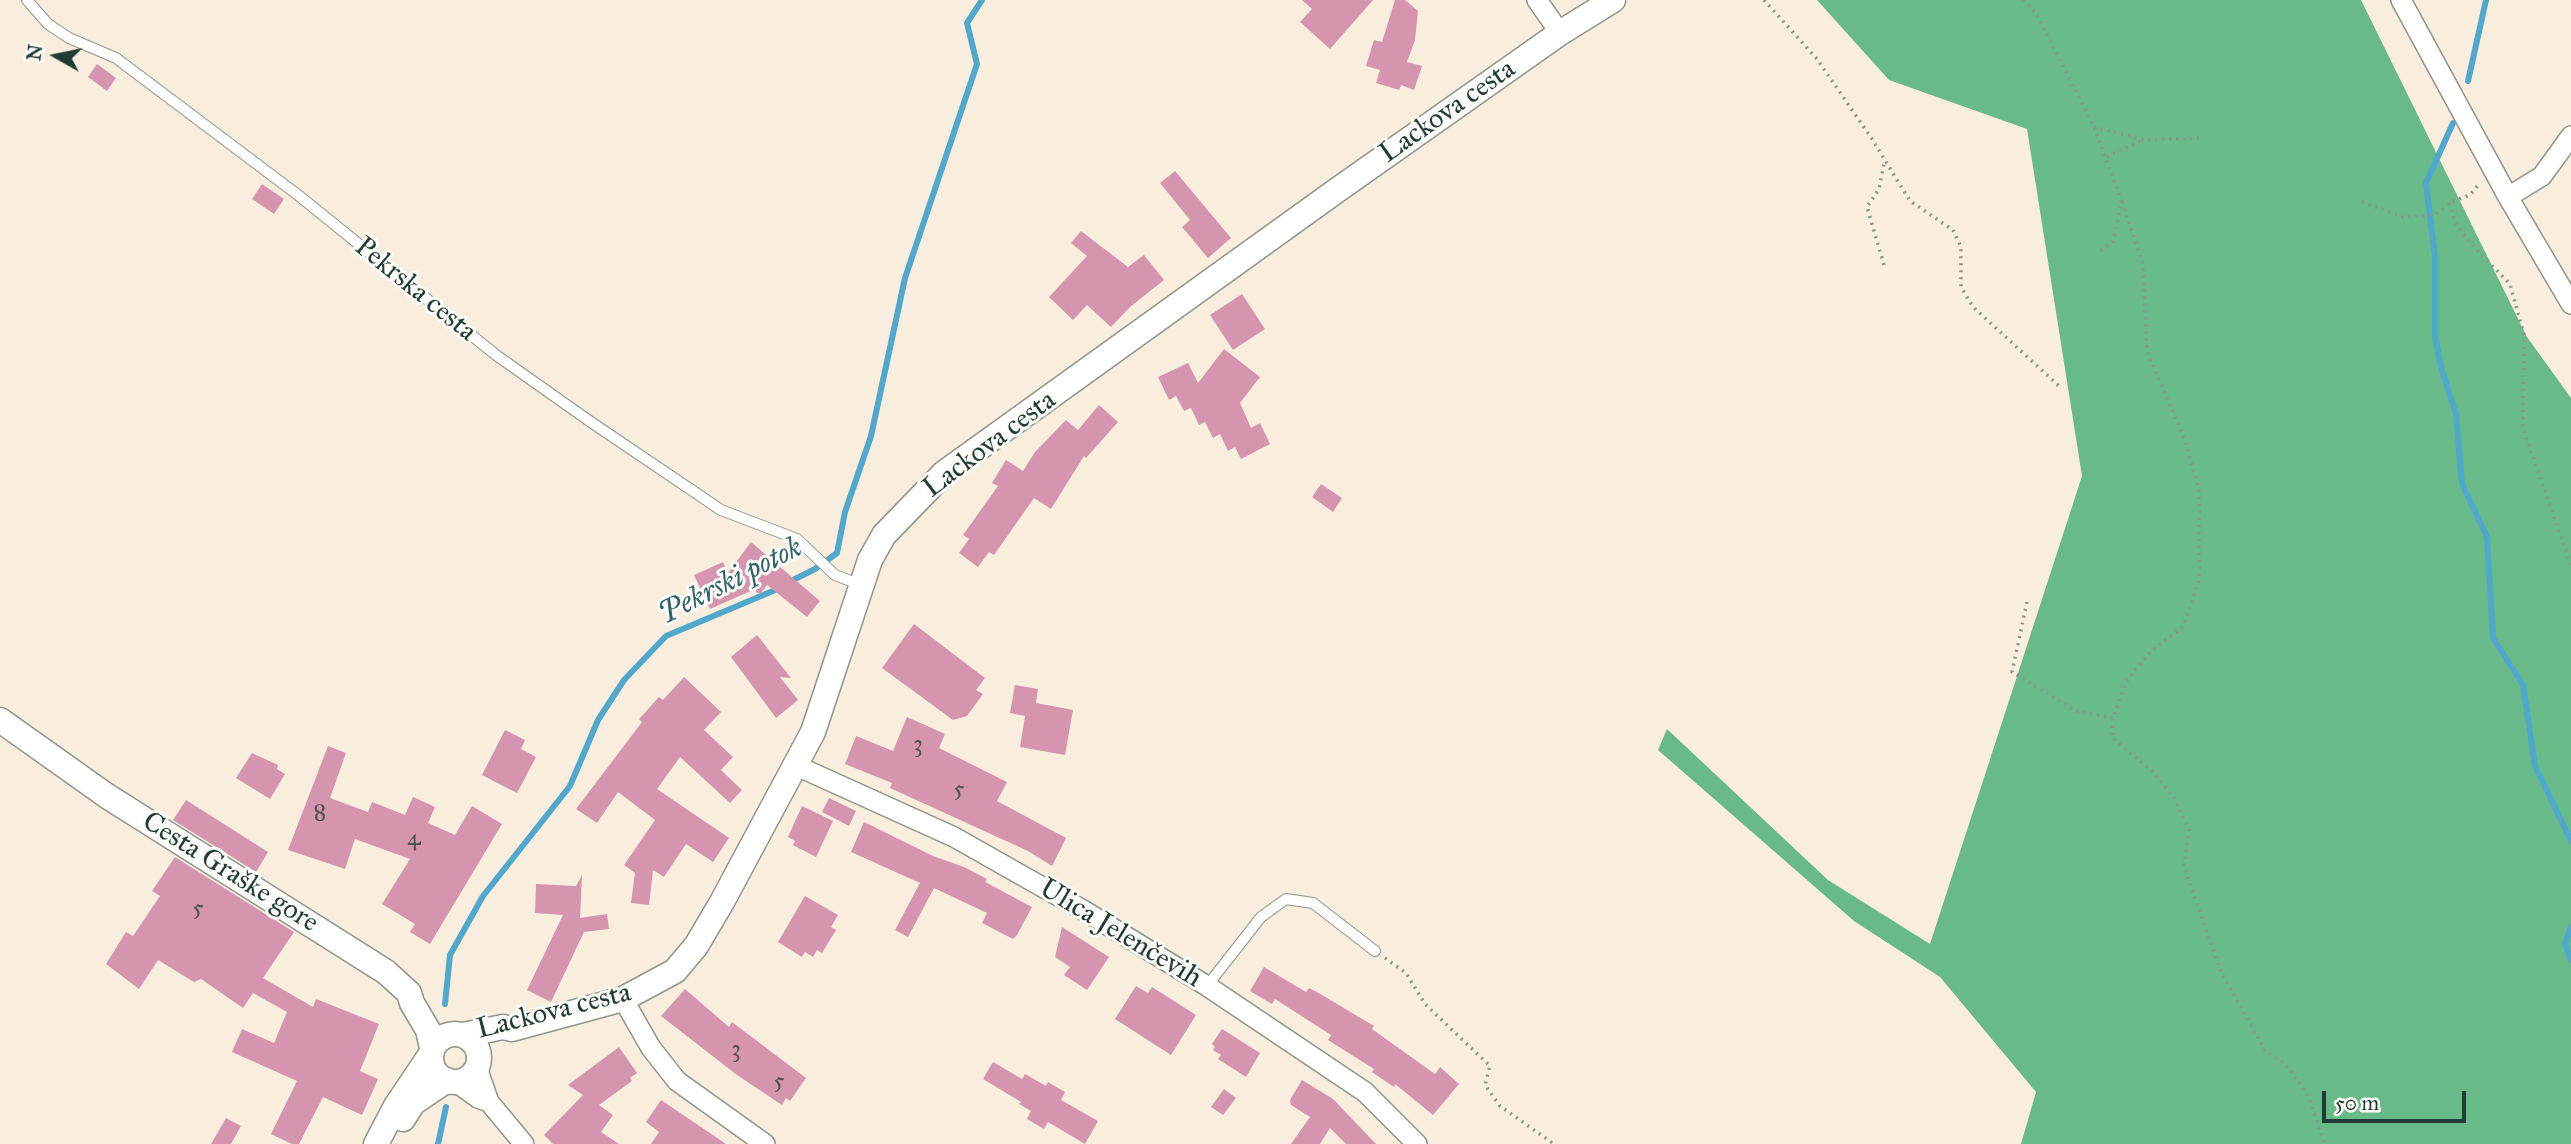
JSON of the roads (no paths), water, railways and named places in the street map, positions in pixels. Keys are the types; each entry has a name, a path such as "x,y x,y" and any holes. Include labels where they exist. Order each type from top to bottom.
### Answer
{"street":[{"path":"1537,0 1560,33"},
{"name":"Lackova cesta","path":"458,1035 503,1027 512,1029 623,999 675,971 696,946 797,766 830,689 861,585 884,535 944,473 1560,33 1613,0"},
{"path":"2401,0 2508,197 2571,304"},
{"path":"2508,197 2542,176 2571,136"},
{"name":"Cesta Graške gore","path":"0,720 107,796 386,972 410,993 412,1003 428,1030 432,1051"},
{"name":"Ulica Jelenčevih","path":"797,766 954,837 1083,910 1206,986 1365,1092 1417,1144"},
{"path":"410,993 419,997 458,1035 473,1041 489,1102 524,1144"},
{"path":"623,999 651,1048 677,1082 765,1144"},
{"path":"388,1144 413,1103 451,1081 472,1076 478,1062 512,1029"},
{"path":"376,1144 396,1106 439,1040 458,1035"},
{"path":"432,1051 438,1073 489,1102"}],"lane":[{"name":"Pekrska cesta","path":"27,0 58,31 116,58 298,195 496,355 588,421 721,510 797,539 818,556 835,575 861,585"},
{"path":"1206,986 1261,917 1286,899 1313,903 1375,951"}],"waterway":[{"name":"Pekrski potok","path":"789,582 815,569 837,553 845,512 871,436 905,278 977,64 967,23 982,0"},
{"path":"2468,81 2486,0"},
{"path":"2453,123 2426,183 2435,257 2435,336 2441,367 2456,414 2462,484 2487,537 2493,638 2523,685 2535,766 2571,841"},
{"name":"Pekrski potok","path":"445,1004 450,955 483,896 570,786 598,720 624,680 666,636 780,588"},
{"path":"2571,927 2565,944 2571,960"},
{"path":"438,1144 446,1107"}]}
